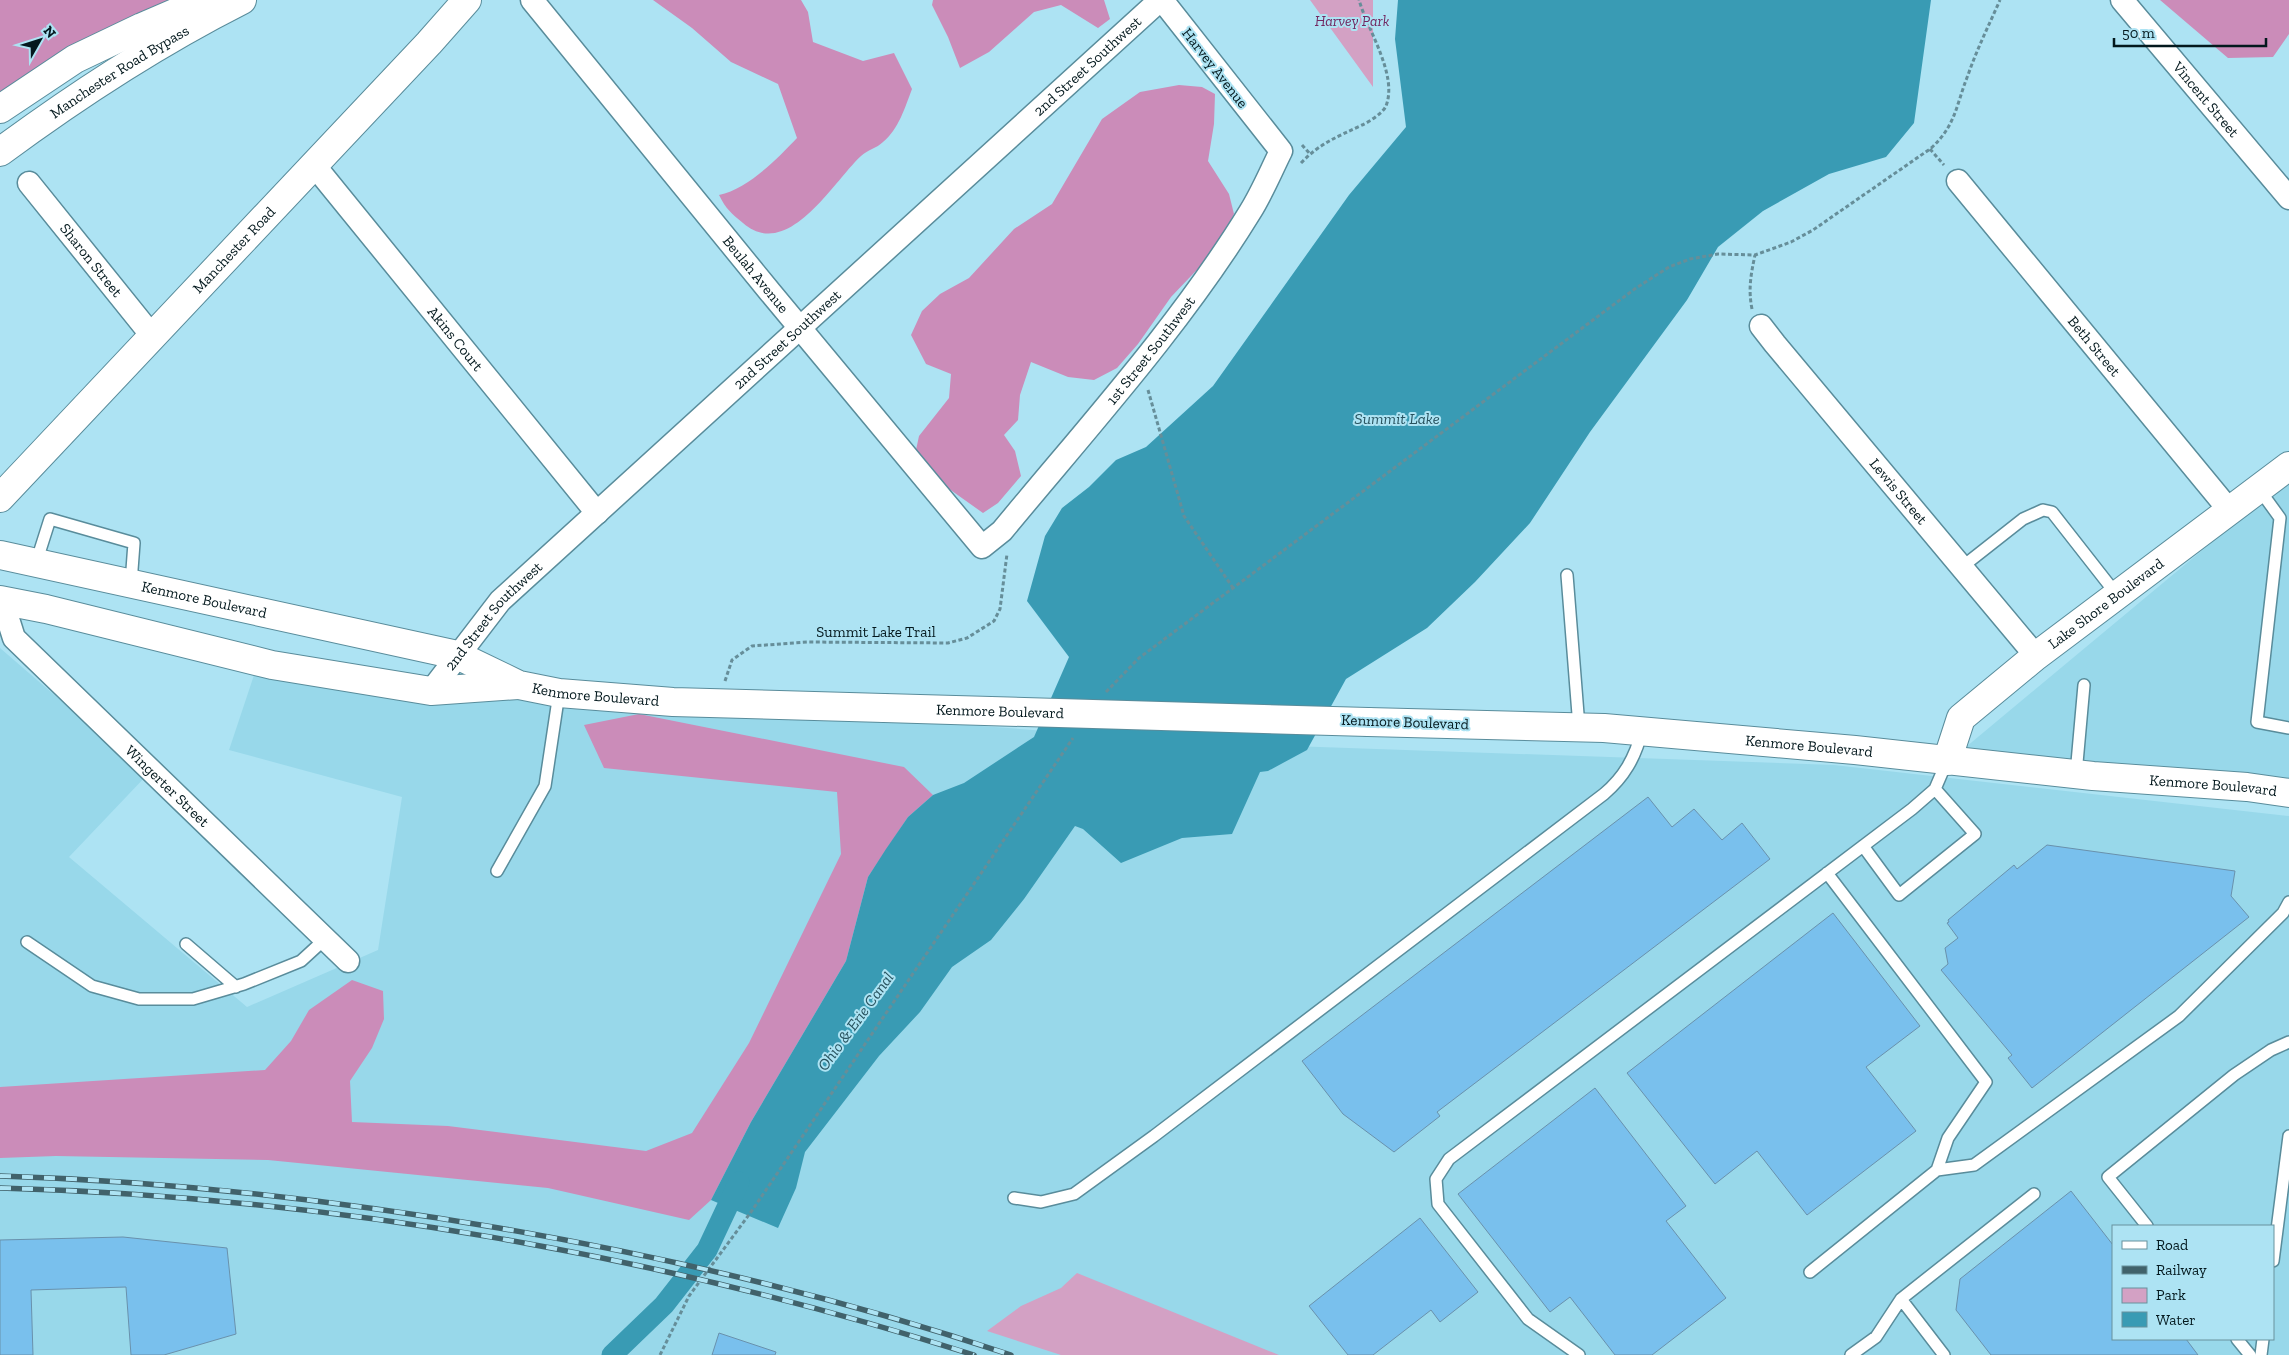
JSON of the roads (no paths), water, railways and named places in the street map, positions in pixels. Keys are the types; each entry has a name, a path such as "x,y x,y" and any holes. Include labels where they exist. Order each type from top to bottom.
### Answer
{"main road":[{"path":"0,110 75,59 204,0"},
{"name":"Manchester Road Bypass","path":"0,152 41,121 157,45 242,0"},
{"name":"Manchester Road","path":"0,498 467,0"},
{"name":"Lake Shore Boulevard","path":"1947,761 1961,718 2036,656 2289,466"},
{"name":"Kenmore Boulevard","path":"0,554 131,585 457,655 520,685 559,693 604,698 884,708 1580,727 1855,750 2076,774 2247,787 2289,793"},
{"name":"Kenmore Boulevard","path":"4,601 46,609 272,664 431,691 520,685"}],"street":[{"name":"Beulah Avenue","path":"532,0 982,547"},
{"name":"2nd Street Southwest","path":"431,691 457,655 500,602 1161,0"},
{"name":"Harvey Avenue","path":"1161,0 1269,136"},
{"name":"Vincent Street","path":"2122,0 2289,198"},
{"name":"1st Street Southwest","path":"982,547 1002,531 1127,380 1199,288 1251,210 1281,151 1269,136"},
{"name":"Akins Court","path":"314,165 597,513"},
{"name":"Beth Street","path":"1958,181 2230,510"},
{"name":"Sharon Street","path":"29,183 153,337"},
{"name":"Lewis Street","path":"1761,326 2036,656"},
{"name":"Wingerter Street","path":"4,601 14,638 348,961"}],"lane":[{"path":"2259,489 2280,518 2256,722 2289,728"},
{"path":"1962,567 2023,519 2043,510 2052,512 2117,595"},
{"path":"36,564 50,519 134,543 131,585"},
{"path":"1567,575 1580,727"},
{"path":"2076,774 2084,685"},
{"path":"497,871 545,786 559,693"},
{"path":"1014,1198 1041,1202 1074,1194 1154,1136 1604,794 1619,781 1637,753 1642,732"},
{"path":"1579,1355 1528,1319 1438,1204 1436,1179 1449,1159 1863,846 1935,789 1947,761"},
{"path":"1863,846 1899,895 1975,834 1935,789"},
{"path":"1827,873 1986,1082 1948,1138 1937,1170"},
{"path":"1810,1272 1937,1170 1974,1165 2179,1016 2283,913 2289,902"},
{"path":"27,942 92,986 138,998 193,999 236,986 301,961 325,939"},
{"path":"186,944 236,986"},
{"path":"2147,1225 2108,1177 2234,1076 2270,1050 2289,1042"},
{"path":"2274,1253 2289,1136"},
{"path":"1850,1355 1876,1336 1901,1299 2034,1194"},
{"path":"1901,1299 1944,1355"},
{"path":"2238,1340 2250,1355"},
{"path":"2261,1355 2263,1340"}],"water":[{"name":"Summit Lake","path":"1398,0 1931,0 1914,123 1886,157 1829,174 1763,211 1718,247 1687,300 1590,432 1530,523 1475,582 1427,628 1346,679 1307,750 1268,771 1260,772 1232,834 1182,838 1121,863 1083,829 1075,826 1024,899 991,940 952,967 920,1012 879,1056 805,1152 796,1188 778,1228 711,1200 751,1122 846,961 868,877 908,817 933,795 964,783 1034,737 1069,657 1027,601 1045,536 1062,508 1089,487 1116,460 1146,447 1213,386 1349,195 1406,127 1395,39"}],"waterway":[{"name":"Ohio & Erie Canal","path":"612,1355 664,1305 707,1250 739,1182"}],"railway":[{"path":"0,1176 126,1182 251,1193 499,1228 629,1253 758,1282 885,1316 1011,1355"},
{"path":"0,1188 124,1194 247,1204 370,1218 493,1237 615,1261 736,1288 856,1319 974,1355"}],"park label":[{"name":"Harvey Park","path":"1352,21"}]}
